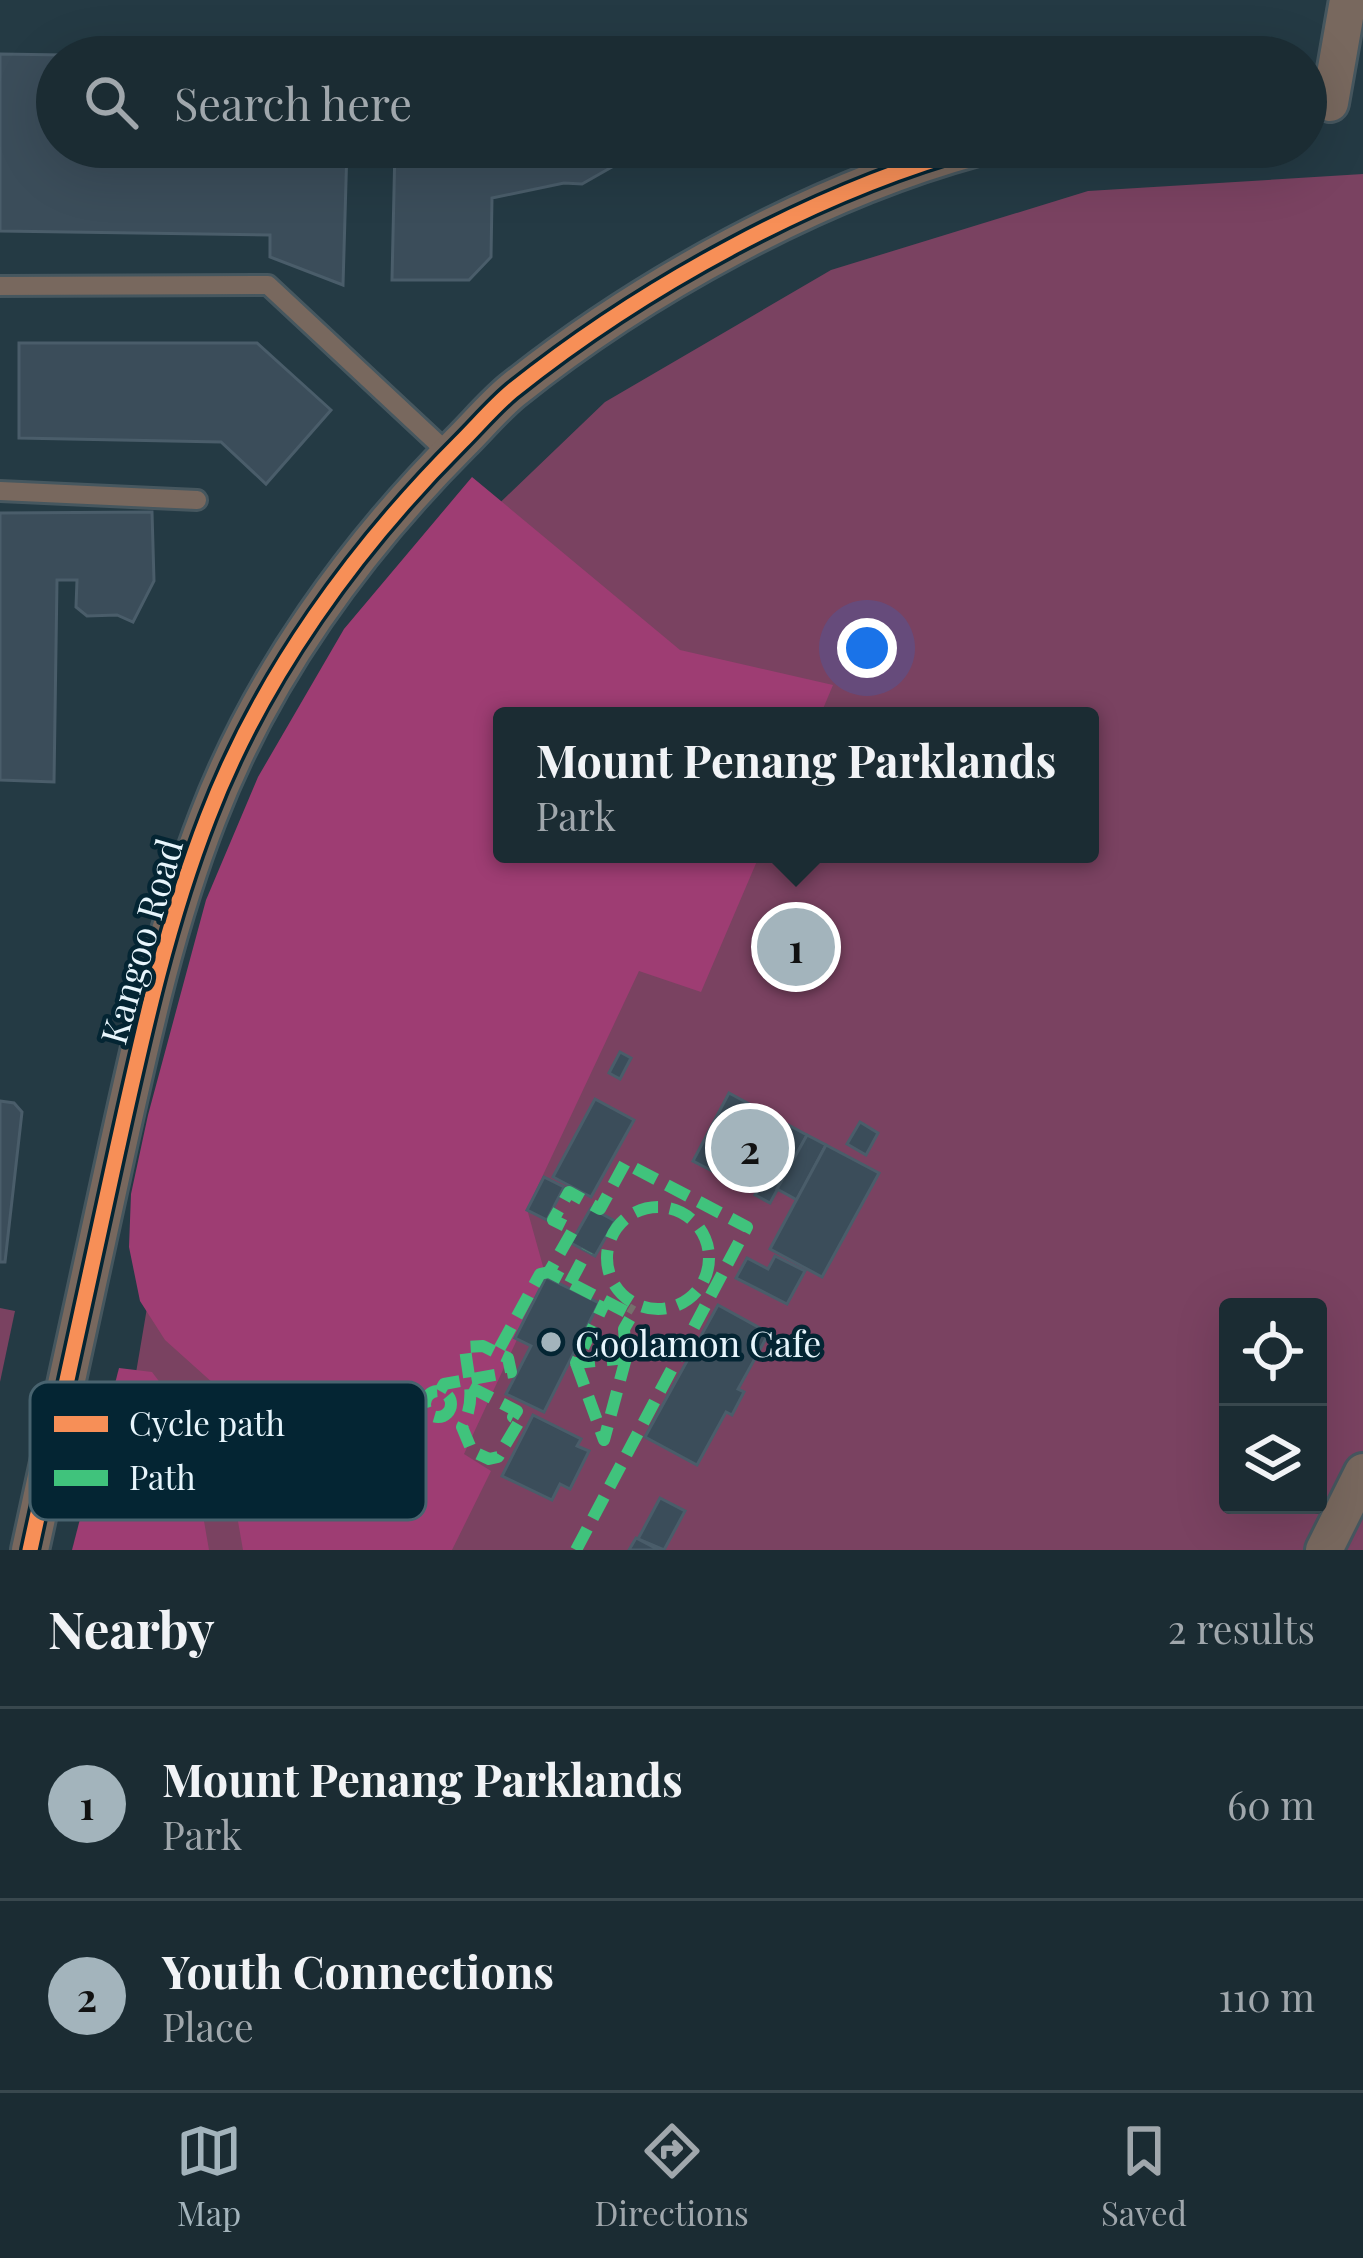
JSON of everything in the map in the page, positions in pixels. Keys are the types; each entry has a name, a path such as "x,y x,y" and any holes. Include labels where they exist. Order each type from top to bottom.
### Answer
{"street":[{"path":"1333,103 1348,0"},
{"name":"Kangoo Road","path":"67,1382 164,949 210,811 246,735 315,617 372,538 511,392 652,293 831,199 918,168"},
{"path":"1324,1550 1363,1472"},
{"name":"Kangoo Road","path":"30,1550 37,1520"}],"lane":[{"path":"0,286 268,285 449,454"},
{"path":"0,491 197,500"}],"path":[{"path":"629,1313 635,1304"}],"shaded area":[{"path":"1363,174 1363,1550 106,1550 111,1520 426,1520 426,1382 134,1382 149,1296 409,590 605,402 831,270 1088,191"},
{"path":"472,477 680,650 833,685 824,707 493,707 493,863 756,863 701,992 639,971 527,1209 546,1277 464,1454 491,1471 452,1550 243,1550 238,1520 426,1520 426,1382 212,1382 165,1340 140,1301 129,1247 131,1194 148,1115 206,900 258,777 344,629"},
{"path":"0,1308 15,1311 0,1382"},
{"path":"119,1368 152,1372 160,1382 115,1382"},
{"path":"80,1520 204,1520 209,1550 72,1550"}],"building":[{"path":"0,54 36,55 36,168 346,168 343,285 270,257 270,235 0,231"},
{"path":"395,168 610,168 582,184 564,183 492,198 491,257 469,280 392,280"},
{"path":"19,343 257,343 331,410 266,484 221,442 19,438"},
{"path":"152,512 154,581 133,622 117,615 87,616 76,607 77,580 57,580 54,782 0,780 0,513"},
{"path":"620,1052 631,1058 620,1079 609,1073"},
{"path":"729,1093 807,1135 770,1203 755,1195 763,1180 727,1161 720,1175 693,1161"},
{"path":"595,1099 634,1120 591,1197 553,1177"},
{"path":"0,1101 14,1103 22,1112 5,1262 0,1262"},
{"path":"860,1122 878,1133 866,1155 847,1144"},
{"path":"807,1135 826,1145 797,1200 777,1189"},
{"path":"826,1145 879,1173 822,1277 770,1249"},
{"path":"544,1177 564,1187 547,1220 527,1210"},
{"path":"591,1208 615,1221 595,1256 571,1243"},
{"path":"775,1256 805,1271 787,1304 736,1278 747,1258 768,1269"},
{"name":"Coolamon Cafe","path":"546,1277 599,1303 544,1412 506,1394 531,1346 515,1338"},
{"path":"718,1305 769,1333 738,1389 744,1392 732,1415 726,1412 697,1465 645,1437"},
{"path":"533,1415 581,1439 577,1446 589,1451 570,1489 560,1484 552,1500 502,1476"},
{"path":"660,1498 685,1511 664,1550 638,1539"},
{"path":"638,1539 659,1550 629,1550"}],"marked path":[{"path":"576,1550 747,1227 625,1163 600,1209 569,1192 553,1220 573,1230 549,1272 632,1315 624,1329 626,1358 576,1363 605,1302"},
{"path":"658,1207 678,1211 694,1222 705,1238 709,1258 705,1278 694,1294 678,1305 658,1309 638,1305 622,1294 611,1278 607,1258 611,1238 622,1222 638,1211 658,1207"},
{"path":"570,1283 587,1251"},
{"path":"440,1391 444,1384 511,1372 508,1358 497,1353 540,1274 549,1272"},
{"path":"470,1387 517,1411 513,1417 520,1420 498,1457 489,1459 472,1451 462,1427 470,1398 465,1347 483,1346 497,1353"},
{"path":"576,1363 604,1440 626,1358"},
{"path":"426,1399 433,1392 443,1392 451,1404"},
{"path":"426,1409 438,1417 451,1404"}],"cycle path":[{"path":"67,1382 136,1065 180,899 230,765 315,616 422,483 505,397 563,352 733,246 911,168"},
{"path":"30,1550 37,1520"}],"place":[{"name":"Mount Penang Parklands","path":"796,947"},
{"name":"Youth Connections","path":"750,1148"},
{"name":"Coolamon Cafe","path":"551,1342"}]}
